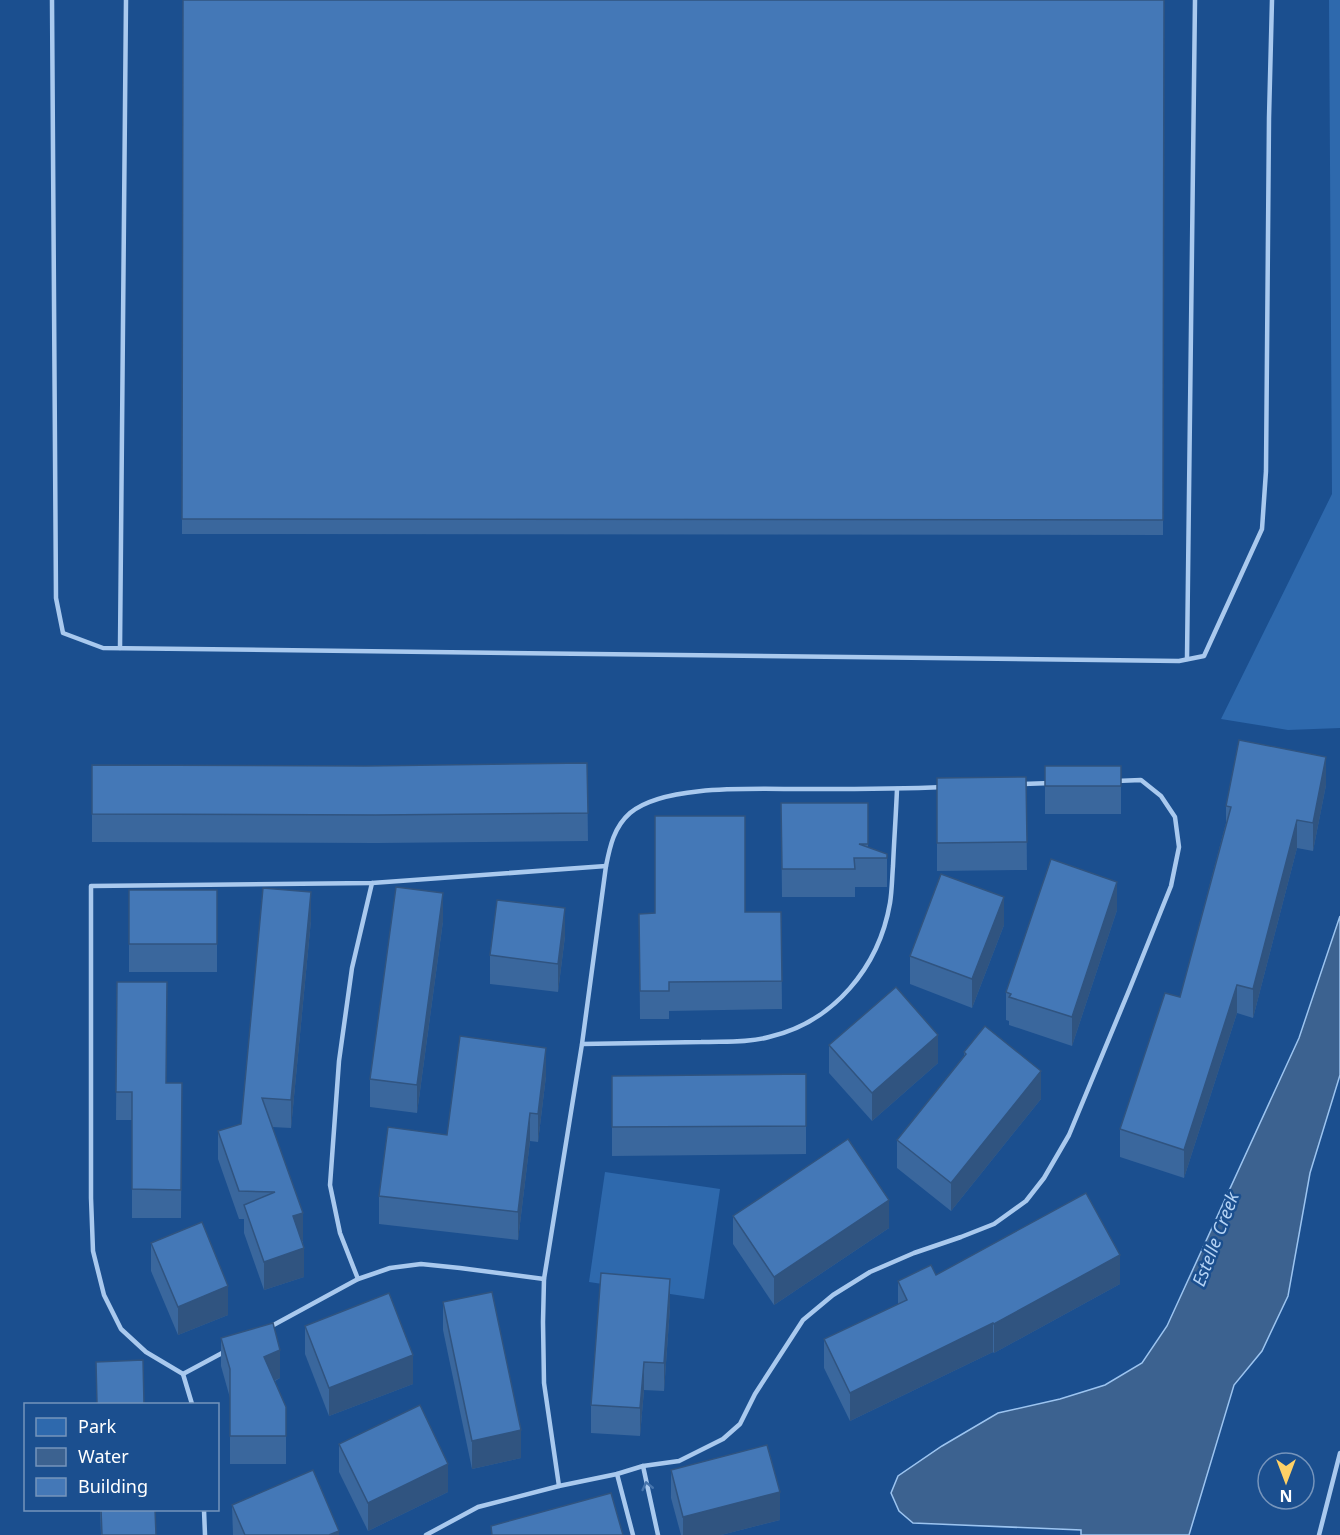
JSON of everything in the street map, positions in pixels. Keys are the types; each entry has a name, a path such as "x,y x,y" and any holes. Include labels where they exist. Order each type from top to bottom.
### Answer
{"lane":[{"path":"52,0 56,598 63,633 103,648 1179,661 1204,656 1262,529 1266,471 1272,0"},
{"path":"120,648 126,0"},
{"path":"1187,659 1194,0"},
{"path":"426,1535 478,1507 643,1466 679,1461 723,1439 740,1424 755,1394 803,1320 833,1295 870,1272 906,1256 994,1224 1026,1201 1044,1179 1069,1136 1171,886 1179,848 1175,817 1161,795 1141,780 1106,781"},
{"path":"1013,784 1059,783"},
{"path":"559,1486 544,1383 544,1279 582,1044 610,842 631,813 669,795 707,790 944,787"},
{"path":"582,1044 738,1041 768,1038 793,1030 836,1003 852,987 876,950 891,902 897,789"},
{"path":"192,1403 183,1374 146,1352 121,1329 104,1295 93,1251 91,886 372,883 606,866"},
{"path":"358,1279 340,1233 330,1185 339,1061 352,968 372,883"},
{"path":"266,1329 358,1279 390,1268 421,1264 544,1279"},
{"path":"183,1374 225,1352"},
{"path":"1319,1535 1340,1453"},
{"path":"643,1466 658,1535"},
{"path":"617,1474 633,1535"},
{"path":"204,1511 205,1535"}],"green space":[{"path":"1329,0 1340,0 1340,728 1288,730 1221,719 1332,494"},
{"path":"605,1172 720,1189 704,1299 589,1282"}],"water":[{"name":"Estelle Creek","path":"1340,916 1340,1075 1310,1173 1288,1296 1262,1351 1234,1385 1189,1535 1081,1535 1081,1530 913,1523 899,1511 891,1493 898,1476 942,1446 998,1413 1060,1399 1105,1385 1142,1363 1167,1326 1299,1038"}],"building":[{"path":"183,0 1164,0 1163,520 182,519"},
{"path":"1239,740 1326,757 1313,823 1297,820 1253,989 1237,985 1184,1150 1120,1129 1165,993 1180,997 1231,807 1226,806"},
{"path":"587,763 588,813 92,814 92,765 366,766"},
{"path":"1045,766 1121,766 1121,786 1045,786"},
{"path":"1026,777 1027,842 937,843 937,778"},
{"path":"781,803 868,803 868,844 859,844 887,854 887,858 854,858 855,869 782,869"},
{"path":"655,816 745,816 745,912 781,912 782,981 669,982 669,991 640,991 639,914 655,913"},
{"path":"1051,859 1117,882 1072,1017 1009,997 1011,994 1006,992"},
{"path":"941,874 1004,897 972,979 910,956"},
{"path":"396,887 443,893 417,1085 370,1079"},
{"path":"263,888 311,892 291,1100 262,1098 303,1213 293,1216 304,1248 264,1262 244,1205 275,1192 239,1191 218,1131 241,1124"},
{"path":"129,890 217,890 217,944 129,944"},
{"path":"497,900 565,908 558,964 490,955"},
{"path":"117,982 167,982 166,1083 182,1083 181,1190 132,1189 132,1092 116,1092"},
{"path":"896,987 938,1035 872,1093 829,1045"},
{"path":"985,1026 1041,1071 951,1183 897,1140 966,1054 964,1052"},
{"path":"460,1036 546,1048 538,1114 530,1113 518,1212 379,1196 388,1127 447,1135"},
{"path":"806,1074 806,1126 612,1127 612,1076"},
{"path":"848,1139 889,1200 774,1277 733,1216"},
{"path":"1086,1193 1120,1255 994,1324 850,1393 824,1339 907,1300 898,1281 931,1265 936,1275"},
{"path":"202,1222 228,1286 178,1307 151,1243"},
{"path":"601,1273 670,1279 664,1363 644,1362 640,1408 591,1405"},
{"path":"492,1292 521,1430 472,1441 443,1302"},
{"path":"389,1293 413,1355 329,1388 305,1326"},
{"path":"273,1323 280,1350 264,1357 286,1407 286,1436 230,1436 230,1369 221,1338"},
{"path":"143,1360 144,1403 97,1403 96,1362"},
{"path":"420,1405 448,1464 368,1503 339,1444"},
{"path":"767,1445 780,1492 683,1517 671,1470"},
{"path":"313,1470 339,1531 329,1535 245,1535 232,1505"},
{"path":"611,1493 623,1535 492,1535 491,1526"},
{"path":"101,1511 155,1511 156,1535 102,1535"}]}
